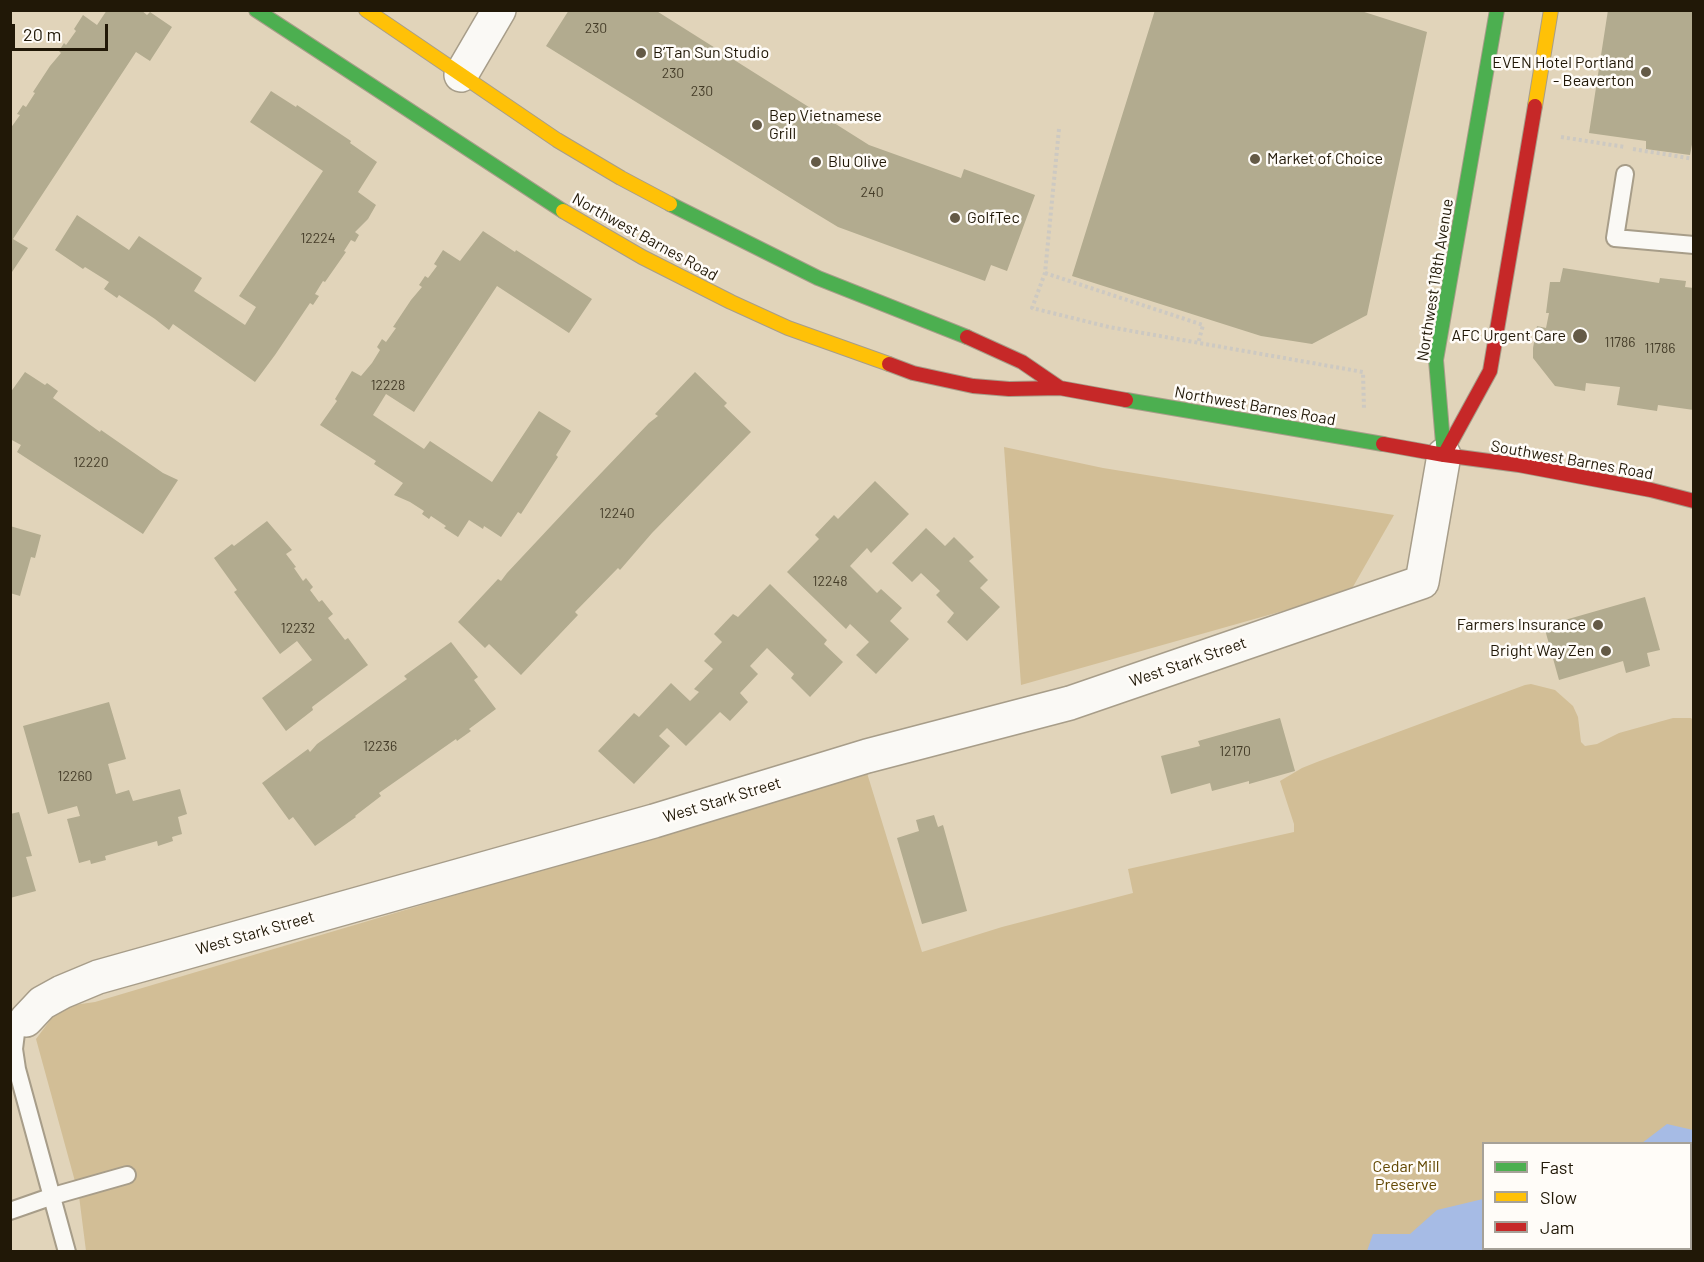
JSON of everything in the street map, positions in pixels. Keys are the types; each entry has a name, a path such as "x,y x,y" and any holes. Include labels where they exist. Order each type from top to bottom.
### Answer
{"main road":[{"name":"Northwest Barnes Road","path":"256,10 558,208 642,257 788,328 913,373 973,386 1009,389 1060,388 1444,455"},
{"name":"Northwest Barnes Road","path":"366,10 557,140 621,178 705,223 818,278 987,345 1022,362 1060,388"},
{"name":"Northwest 118th Avenue","path":"1444,455 1436,360 1497,10"},
{"path":"1444,455 1490,371 1551,10"},
{"name":"Southwest Barnes Road","path":"1444,455 1519,465 1651,490 1694,501"}],"street":[{"path":"461,75 499,10"},
{"name":"West Stark Street","path":"26,1020 42,1004 62,992 98,977 654,821 867,756 1070,703 1422,582 1444,455"}],"lane":[{"path":"1625,174 1615,238 1694,245"},
{"path":"26,1020 16,1033 14,1070 53,1196 67,1251"},
{"path":"10,1211 128,1175"}],"path":[{"path":"1059,129 1045,273 1032,308 1109,327 1363,372"},
{"path":"1531,132 1694,159"},
{"path":"1045,273 1203,325 1198,344"}],"green space":[{"path":"1004,447 1103,468 1394,515 1350,592 1021,685"},
{"name":"Cedar Mill Preserve","path":"1531,684 1555,690 1573,706 1578,717 1581,742 1585,746 1597,744 1619,733 1673,718 1693,720 1693,1251 86,1251 79,1196 36,1039 60,1007 95,1002 867,773 922,952 1002,927 1133,893 1128,869 1294,832 1294,824 1280,781 1317,762"}],"water":[{"path":"1667,1124 1693,1130 1693,1251 1367,1251 1373,1234 1410,1234 1437,1210 1482,1199 1482,1250 1692,1250 1692,1142 1643,1142"}],"building":[{"path":"107,10 141,10 147,15 150,12 172,27 150,61 136,52 13,239 28,248 10,275 10,129 20,115 17,114 23,105 26,107 35,93 33,92 61,53 59,51 64,43 66,45 76,31 74,29 83,15 97,25"},
{"path":"569,10 655,10 869,145 961,178 964,169 1035,195 1007,271 991,265 985,281 838,227 546,46"},
{"name":"Market of Choice","path":"1155,10 1358,10 1427,32 1367,315 1312,344 1261,336 1072,276"},
{"name":"EVEN Hotel Portland - Beaverton","path":"1608,10 1694,10 1694,134 1690,155 1646,149 1646,141 1589,133"},
{"path":"271,91 296,107 297,105 351,141 350,143 377,162 358,192 376,205 368,219 355,232 359,235 355,242 351,240 344,251 346,252 325,282 323,281 315,294 319,296 313,305 310,303 255,382 173,324 169,330 119,295 117,298 104,289 109,282 85,267 83,269 55,250 77,215 129,250 139,236 202,278 194,291 245,325 256,307 239,296 323,171 250,122"},
{"path":"483,231 592,299 569,333 497,286 414,412 386,394 373,415 424,449 430,441 492,482 539,411 571,431 556,455 558,457 521,514 518,512 501,537 469,520 458,537 431,516 429,519 422,514 424,511 394,495 403,483 374,464 376,461 320,425 337,401 335,399 352,371 361,376 372,363 380,350 377,347 382,339 386,342 396,328 393,327 422,287 419,285 425,276 428,278 437,266 434,264 443,250 460,261"},
{"path":"1563,268 1659,283 1660,278 1686,281 1685,287 1694,288 1694,410 1658,405 1657,411 1617,405 1620,387 1586,383 1585,391 1555,386 1533,358 1533,348 1537,326 1546,328 1550,282 1560,282"},
{"path":"25,372 58,391 53,398 100,432 101,430 163,473 178,480 143,534 17,452 21,445 10,439 10,393"},
{"path":"695,372 727,403 724,406 751,432 652,533 620,570 618,568 575,612 578,615 521,675 489,644 485,648 458,622 498,579 501,581 581,494 658,416 655,414"},
{"path":"875,481 909,514 871,553 867,548 850,566 877,593 881,589 902,608 890,621 909,639 876,674 856,655 869,642 850,624 846,629 787,572 819,539 815,535 834,515 838,519"},
{"path":"267,521 292,550 286,554 303,581 306,578 313,587 310,590 319,602 322,600 333,614 328,618 345,640 348,638 368,665 312,707 313,710 286,731 262,698 312,660 297,641 280,654 234,592 237,590 214,558"},
{"path":"10,526 41,535 35,558 31,557 20,596 10,593"},
{"path":"926,528 945,546 954,537 974,557 969,561 988,580 980,588 1000,607 967,641 947,622 954,613 936,595 940,591 921,573 912,582 892,563"},
{"path":"770,584 827,640 824,644 843,662 810,697 791,678 794,674 767,648 750,666 758,674 740,693 748,702 730,721 720,712 686,746 667,728 659,736 670,746 634,784 598,751 634,713 639,717 671,683 690,701 699,692 694,689 713,669 704,661 722,642 714,634 733,614 738,617"},
{"path":"1645,597 1660,650 1647,653 1650,666 1626,673 1623,661 1559,680 1544,626"},
{"path":"451,642 478,677 474,680 496,709 469,729 471,731 379,793 381,796 356,817 315,846 293,817 289,820 262,783 308,749 310,752 317,744 407,679 404,676"},
{"path":"109,702 126,759 108,764 116,794 129,790 133,801 180,789 187,814 178,817 182,834 172,837 173,841 158,846 157,841 105,856 106,860 91,864 90,860 79,863 67,819 80,816 77,806 48,814 23,726"},
{"path":"1280,718 1295,771 1249,784 1249,781 1212,791 1210,783 1171,794 1161,756 1200,746 1198,741"},
{"path":"19,812 32,856 26,857 36,891 10,898 10,814"},
{"path":"934,815 938,827 943,825 967,911 922,924 897,838 919,831 916,820"}],"traffic: fast":[{"path":"256,10 563,211"},
{"path":"1444,455 1436,360 1497,10"},
{"path":"670,204 818,278 967,337"},
{"path":"1126,400 1383,444"}],"traffic: slow":[{"path":"366,10 557,140 670,204"},
{"path":"1535,106 1551,10"},
{"path":"563,211 642,257 731,302 788,328 889,364"}],"traffic: jam":[{"path":"1444,455 1490,371 1535,106"},
{"path":"967,337 1022,362 1060,388"},
{"path":"889,364 913,373 973,386 1009,389 1060,388 1126,400"},
{"path":"1383,444 1519,465 1651,490 1694,501"}],"place":[{"name":"B’Tan Sun Studio","path":"641,53"},
{"name":"EVEN Hotel Portland - Beaverton","path":"1646,72"},
{"name":"Bep Vietnamese Grill","path":"757,125"},
{"name":"Market of Choice","path":"1255,159"},
{"name":"Blu Olive","path":"816,162"},
{"name":"GolfTec","path":"955,218"},
{"name":"AFC Urgent Care","path":"1580,336"},
{"name":"Farmers Insurance","path":"1598,625"},
{"name":"Bright Way Zen","path":"1606,651"}]}
